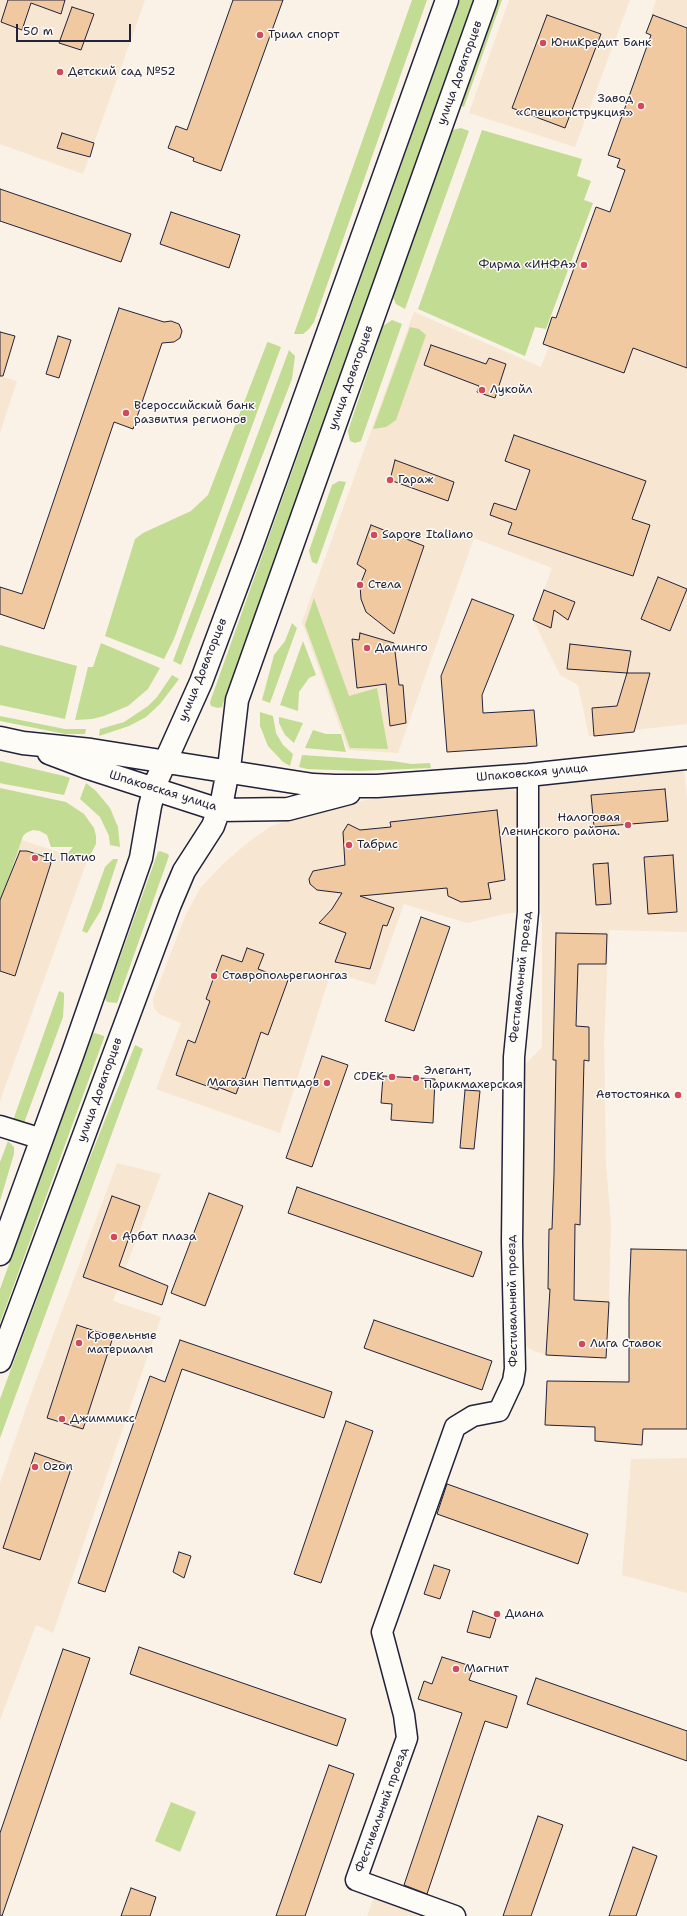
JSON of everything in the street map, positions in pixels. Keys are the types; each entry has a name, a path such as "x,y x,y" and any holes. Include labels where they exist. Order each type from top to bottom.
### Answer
{"main road":[{"name":"улица Доваторцев","path":"42,1139 140,858 150,806 157,780 201,682 252,545 447,0"},
{"name":"улица Доваторцев","path":"0,1361 170,904 184,871 216,818 230,760 237,700 486,0"},
{"name":"Шпаковская улица","path":"0,738 23,743 92,750 313,785 377,786 528,775 687,758"},
{"name":"Шпаковская улица","path":"23,743 216,818 288,808 377,786"},
{"path":"0,1254 42,1139"}],"street":[{"name":"Фестивальный проезд","path":"455,1916 356,1880 407,1738 404,1715 382,1632 455,1427 473,1416 499,1411 513,1381 515,1369 512,1242 514,1057 528,912 528,775"},
{"path":"0,1126 42,1139"}],"shaded area":[{"name":"Детский сад №52","path":"0,0 145,0 83,174 0,144"},
{"path":"509,0 630,0 575,147 469,113"},
{"path":"656,0 687,0 687,724 635,730 650,673 627,673 617,706 592,708 594,736 589,736 578,685 560,675 533,620 552,568 474,538 398,753 348,750 302,622 414,312 541,367 549,346 543,344 552,317 556,318 596,207 610,212 625,170 617,167 619,159 608,155 652,35 646,33"},
{"path":"0,376 17,381 0,433"},
{"path":"684,769 687,799 687,932 609,930 604,1042 606,1166 611,1222 606,1358 546,1355 534,1351 519,1343 521,1069 542,1047 542,926 534,799 536,791 543,785"},
{"path":"510,786 518,794 524,913 509,913 467,923 404,904 375,985 331,972 280,1133 156,1089 181,1023 159,1014 154,1008 153,999 186,914 201,887 224,863 251,840 270,827 300,815 366,800"},
{"path":"18,839 87,861 0,1101 0,894"},
{"path":"117,1163 161,1174 113,1301 161,1317 53,1633 36,1625 0,1720 0,1483 26,1408"},
{"path":"687,1458 687,1593 622,1575 631,1459"},
{"path":"374,1897 427,1916 367,1916"}],"green space":[{"path":"412,0 427,0 314,322 303,334 294,334"},
{"path":"460,0 473,0 222,707 218,708 211,706 210,702"},
{"path":"493,0 502,0 464,107 459,105"},
{"path":"461,128 469,131 405,309 396,304 393,297 394,283 447,135 452,130"},
{"path":"482,130 582,159 577,176 591,181 584,200 593,203 546,329 535,327 525,356 418,309"},
{"path":"392,320 402,324 361,441 355,443 350,441 348,431 383,326"},
{"path":"410,327 419,329 426,335 396,420 386,427 373,429"},
{"path":"268,342 281,347 174,639 164,659 105,636 135,539 143,533 191,511 208,495"},
{"path":"289,350 295,356 292,379 181,665 173,661"},
{"path":"339,481 346,482 317,564 312,562 309,551 332,485"},
{"path":"314,598 349,696 377,688 388,749 350,748 305,625"},
{"path":"292,623 297,628 270,703 262,700 274,655 285,641"},
{"path":"303,641 316,675 309,678 299,692 298,711 280,705"},
{"path":"101,643 160,668 148,689 128,706 104,716 92,719 75,720 88,667 93,667"},
{"path":"0,645 77,666 65,719 0,705"},
{"path":"172,675 179,679 160,704 146,717 129,726 99,736 100,729 124,722 148,706 157,697"},
{"path":"260,712 273,716 276,733 283,745 293,754 290,766 283,762 268,746 260,726"},
{"path":"0,716 65,729 86,729 85,734 65,734 0,721"},
{"path":"279,717 303,723 294,743 285,735 279,723"},
{"path":"313,730 326,734 341,734 346,752 305,748"},
{"path":"302,755 392,761 412,764 430,763 431,768 359,771 307,769 299,767"},
{"path":"0,761 70,778 64,795 0,783"},
{"path":"86,783 96,791 110,808 118,827 120,847 110,845 109,836 100,817 80,799"},
{"path":"0,788 66,802 84,814 94,828 96,844 87,861 67,854 73,847 51,847 47,835 40,831 33,830 26,833 23,836 0,903"},
{"path":"160,851 168,854 169,856 117,1003 107,1002 105,999 158,852"},
{"path":"113,859 118,859 101,910 87,933 82,931 105,867"},
{"path":"59,991 64,993 63,1017 24,1123 11,1126"},
{"path":"95,1033 104,1036 104,1038 0,1323 0,1289 93,1034"},
{"path":"135,1045 143,1049 0,1438 0,1399 77,1190"},
{"path":"8,1141 14,1147 14,1154 0,1201 0,1162"},
{"path":"171,1802 196,1812 180,1852 155,1841"}],"building":[{"path":"8,0 65,0 61,14 31,3 22,30 1,22"},
{"path":"233,0 283,0 221,171 193,161 194,158 168,148 176,126 187,130"},
{"path":"72,7 94,14 81,50 59,43"},
{"path":"547,15 601,34 565,128 512,108"},
{"path":"653,15 687,28 687,368 633,348 624,373 543,344 552,317 556,318 596,207 610,212 625,170 617,167 620,159 608,155 651,35 646,33"},
{"path":"62,133 94,143 90,157 57,148"},
{"path":"0,189 131,234 121,262 0,221"},
{"path":"171,212 240,235 229,268 160,244"},
{"path":"119,308 164,322 171,321 179,324 182,331 180,338 174,342 162,343 133,429 114,422 44,629 0,614 0,587 22,594"},
{"path":"0,332 15,336 3,376 0,376"},
{"path":"58,336 71,340 59,378 46,374"},
{"path":"431,345 486,364 489,358 506,364 495,398 477,392 479,386 424,365"},
{"path":"514,435 646,481 632,519 650,525 633,576 508,534 512,523 490,515 494,503 516,510 530,470 505,461"},
{"path":"395,460 454,482 448,501 390,480"},
{"path":"371,525 424,546 394,634 366,612 361,599 360,585 366,570 357,564"},
{"path":"658,577 687,589 670,631 641,619"},
{"path":"544,590 575,602 568,620 554,610 551,628 533,620"},
{"path":"472,599 514,615 482,695 483,713 534,710 537,746 447,752 441,676"},
{"path":"360,633 394,643 399,685 403,685 406,723 390,726 386,684 357,688 352,639 359,640"},
{"path":"570,644 631,651 627,673 567,669"},
{"path":"627,673 650,673 634,732 594,736 592,708 617,706"},
{"path":"665,789 668,821 594,827 591,795"},
{"path":"497,810 505,880 488,883 491,899 461,902 448,896 447,888 360,896 394,908 387,926 383,925 370,969 335,962 346,933 319,923 332,909 342,893 317,890 310,884 309,879 313,871 345,865 343,832 348,824 360,830 391,827 390,822"},
{"path":"20,851 27,851 46,857 51,863 15,976 0,971 0,900"},
{"path":"673,855 677,912 648,914 644,857"},
{"path":"608,863 611,904 596,905 593,864"},
{"path":"421,917 450,927 414,1031 385,1021"},
{"path":"556,933 607,934 606,964 578,964 576,1026 589,1027 589,1061 584,1060 580,1225 575,1224 574,1300 609,1302 606,1358 546,1355 550,1289 548,1289 549,1229 552,1229 554,1174 556,1060 553,1060"},
{"path":"247,948 264,954 258,969 288,980 268,1035 261,1032 245,1079 242,1078 236,1094 218,1087 218,1090 176,1075 188,1040 195,1043 210,1001 206,999 222,955 242,962"},
{"path":"322,1056 348,1065 312,1167 286,1158"},
{"path":"383,1076 435,1079 433,1123 391,1120 392,1104 381,1103"},
{"path":"465,1090 480,1091 474,1149 460,1148"},
{"path":"297,1187 482,1252 473,1277 288,1213"},
{"path":"209,1193 243,1206 205,1306 171,1293"},
{"path":"112,1196 140,1206 119,1266 168,1286 162,1305 83,1277"},
{"path":"631,1249 687,1250 687,1429 643,1429 642,1445 595,1441 595,1427 545,1425 547,1381 629,1382 629,1299"},
{"path":"374,1320 492,1361 482,1390 364,1348"},
{"path":"77,1325 113,1337 83,1429 47,1418"},
{"path":"180,1340 332,1392 324,1418 182,1369 105,1592 78,1583 150,1376 165,1382"},
{"path":"346,1421 373,1431 321,1583 294,1574"},
{"path":"35,1453 72,1466 40,1560 3,1548"},
{"path":"447,1484 588,1534 578,1564 437,1514"},
{"path":"179,1552 191,1556 184,1578 173,1572"},
{"path":"434,1565 450,1570 440,1599 424,1594"},
{"path":"473,1611 496,1619 490,1638 467,1632"},
{"path":"139,1647 346,1719 337,1746 130,1674"},
{"path":"63,1649 90,1658 2,1916 0,1915 0,1833"},
{"path":"442,1657 474,1667 469,1680 517,1696 507,1728 485,1721 427,1894 404,1885 462,1713 418,1699 424,1681 432,1684"},
{"path":"536,1678 687,1731 687,1761 527,1704"},
{"path":"329,1765 354,1774 305,1916 276,1916"},
{"path":"538,1816 563,1825 531,1916 503,1916"},
{"path":"633,1847 657,1856 636,1916 609,1916"},
{"path":"131,1888 156,1897 150,1916 121,1916"}],"place":[{"name":"Триал спорт","path":"260,35"},
{"name":"ЮниКредит Банк","path":"543,43"},
{"name":"Детский сад №52","path":"60,72"},
{"name":"Завод «Спецконструкция»","path":"641,106"},
{"name":"Фирма «ИНФА»","path":"584,265"},
{"name":"Лукойл","path":"482,390"},
{"name":"Всероссийский банк развития регионов","path":"126,413"},
{"name":"Гараж","path":"390,480"},
{"name":"Sapore Italiano","path":"374,535"},
{"name":"Стела","path":"360,585"},
{"name":"Даминго","path":"367,648"},
{"name":"Налоговая Ленинского района.","path":"628,825"},
{"name":"Табрис","path":"349,845"},
{"name":"IL Патио","path":"35,858"},
{"name":"Ставропольрегионгаз","path":"214,976"},
{"name":"CDEK","path":"392,1077"},
{"name":"Элегант, Парикмахерская","path":"416,1078"},
{"name":"Магазин Пептидов","path":"327,1083"},
{"name":"Автостоянка","path":"678,1095"},
{"name":"Арбат плаза","path":"114,1237"},
{"name":"Кровельные материалы","path":"79,1343"},
{"name":"Лига Ставок","path":"582,1344"},
{"name":"Джиммикс","path":"62,1419"},
{"name":"Ozon","path":"35,1467"},
{"name":"Диана","path":"497,1614"},
{"name":"Магнит","path":"456,1669"}]}
